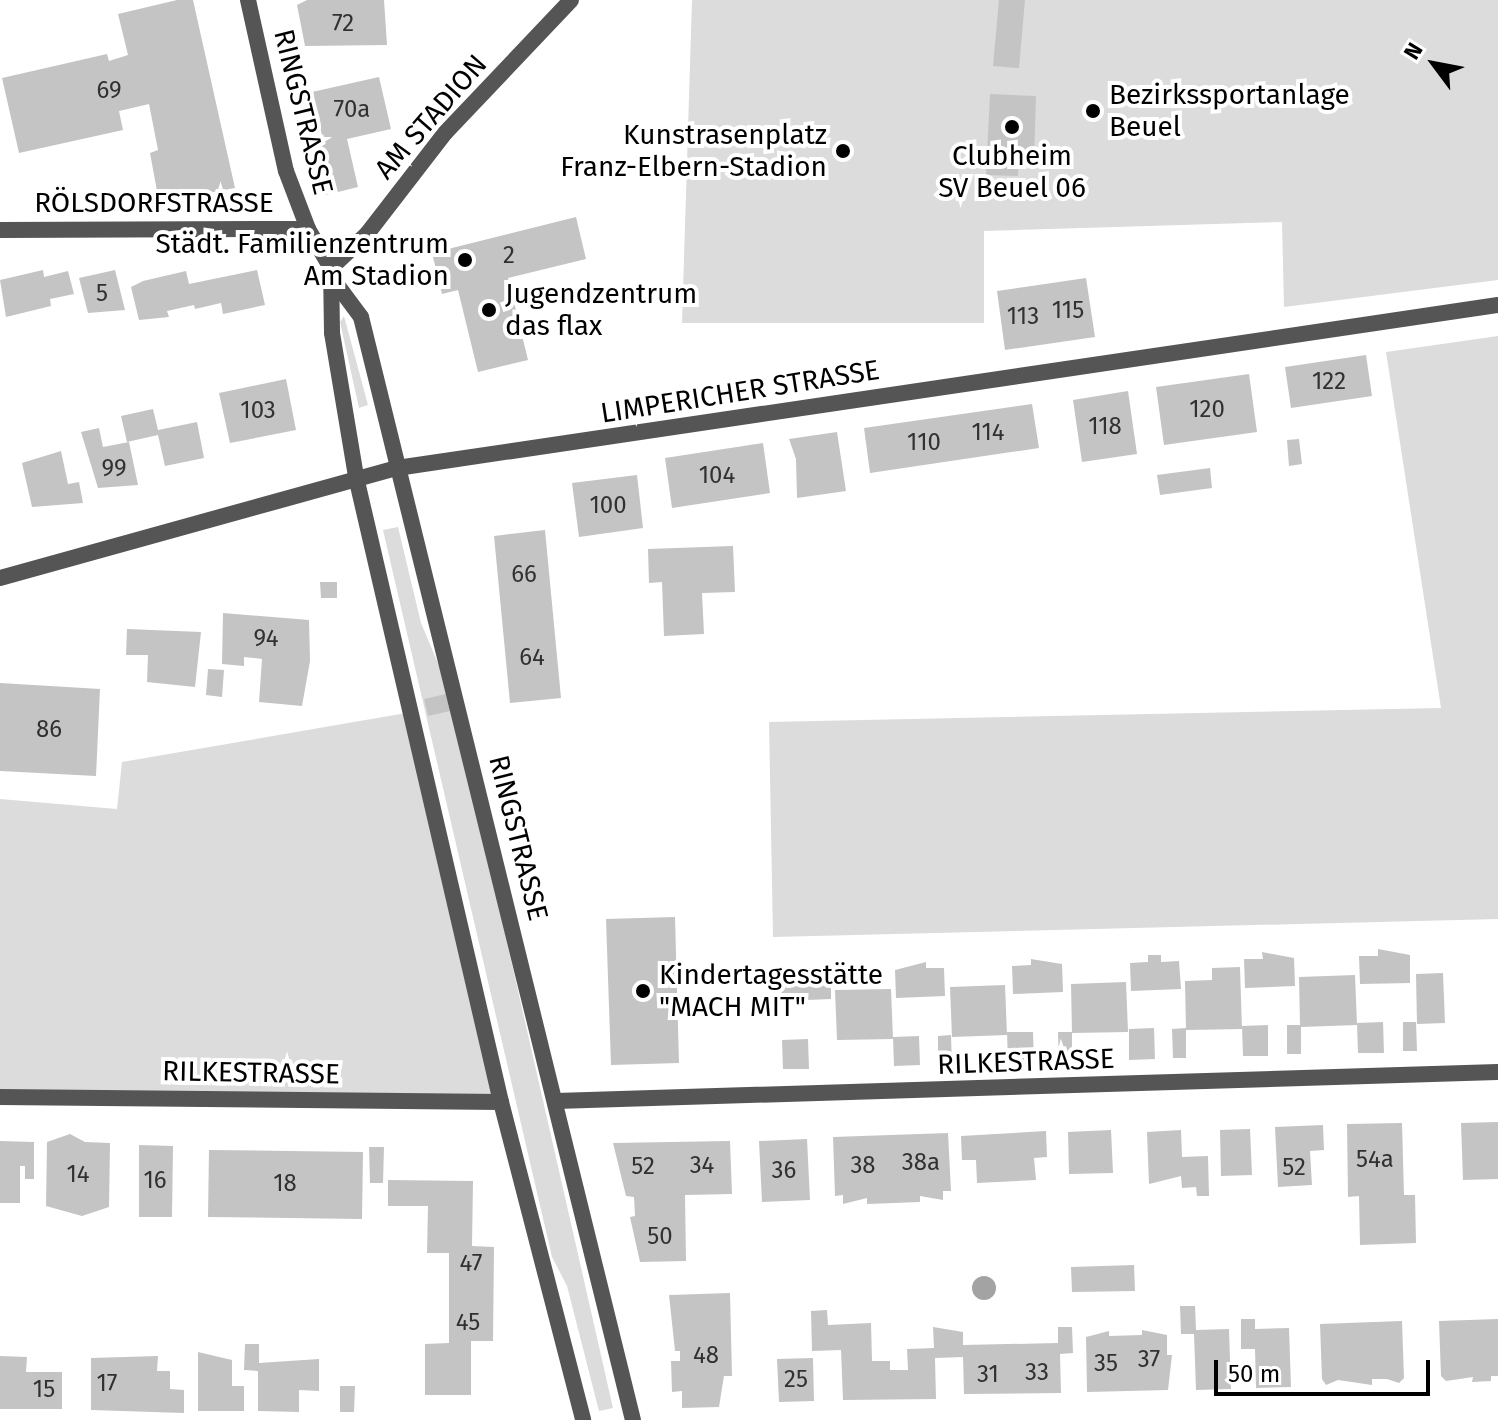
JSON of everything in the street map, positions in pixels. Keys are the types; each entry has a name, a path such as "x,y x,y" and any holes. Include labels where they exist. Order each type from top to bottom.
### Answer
{"street":[{"name":"RINGSTRASSE","path":"248,0 286,171 308,229 361,317 633,1420"},
{"name":"AM STADION","path":"332,273 367,234 445,133 571,0"},
{"name":"RÖLSDORFSTRASSE","path":"0,230 308,229"},
{"path":"332,273 332,333 356,477 501,1102 583,1420"},
{"name":"LIMPERICHER STRASSE","path":"0,578 397,468 1498,305"},
{"name":"RILKESTRASSE","path":"556,1101 1498,1072"},
{"name":"RILKESTRASSE","path":"0,1097 501,1102"}],"shaded area":[{"name":"Bezirkssportanlage Beuel","path":"692,0 1498,0 1498,280 1284,307 1282,222 984,231 984,323 682,323"},
{"path":"344,316 368,405 359,408 340,322"},
{"path":"1498,336 1498,919 773,937 769,722 1441,708 1386,352"},
{"path":"398,527 421,623 450,692 613,1408 599,1411 567,1286 552,1257 383,530"},
{"path":"412,712 501,1102 0,1097 0,799 117,809 122,762"},
{"path":"979,1276 989,1276 996,1283 996,1293 989,1300 979,1300 972,1293 972,1283"}],"building":[{"path":"177,0 193,0 235,188 159,202 150,153 158,150 149,104 119,111 123,130 19,153 2,78 107,54 109,61 128,55 118,14"},
{"path":"307,0 384,0 387,45 305,46 297,5"},
{"path":"999,0 1025,0 1019,68 993,66"},
{"path":"379,77 391,129 347,139 358,187 326,195 315,146 324,144 312,92"},
{"name":"Clubheim SV Beuel 06","path":"990,94 1036,96 1034,159 1019,158 1018,176 986,175"},
{"path":"576,217 586,259 508,278 528,360 478,372 458,290 442,294 432,253"},
{"path":"43,270 44,277 68,271 74,294 50,299 51,306 6,317 0,280"},
{"path":"115,270 125,310 88,313 79,278"},
{"path":"257,270 265,305 223,314 221,303 195,309 194,305 167,311 169,317 139,320 131,287 143,281 186,271 189,284"},
{"path":"1086,278 1095,337 1005,350 997,291"},
{"path":"1366,355 1372,396 1291,408 1285,367"},
{"path":"1249,374 1257,432 1164,445 1156,387"},
{"path":"286,379 296,430 230,443 219,393"},
{"path":"1128,391 1137,454 1082,462 1073,400"},
{"path":"1032,404 1039,448 870,473 864,428"},
{"path":"153,409 158,430 197,422 204,458 165,466 158,435 127,442 121,416"},
{"path":"99,428 103,447 129,442 138,485 98,488 81,432"},
{"path":"837,432 846,491 797,498 796,459 789,439"},
{"path":"1299,439 1302,464 1289,466 1287,440"},
{"path":"763,443 770,493 672,508 665,458"},
{"path":"61,451 68,484 79,482 83,503 32,507 22,463"},
{"path":"1210,468 1212,488 1160,495 1157,475"},
{"path":"637,475 643,528 579,537 572,483"},
{"path":"545,530 561,698 510,703 494,536"},
{"path":"733,546 735,592 702,593 704,634 664,636 662,582 649,583 648,549"},
{"path":"320,582 337,582 337,598 321,598"},
{"path":"223,613 309,620 310,661 302,706 259,702 262,659 244,657 244,666 222,664"},
{"path":"127,629 201,632 195,687 147,682 148,655 126,655"},
{"path":"208,669 224,670 222,697 206,695"},
{"path":"0,683 100,689 96,776 0,771"},
{"path":"446,694 450,711 428,716 424,699"},
{"name":"Kindertagesstätte \"MACH MIT\"","path":"675,917 679,1063 611,1065 606,919"},
{"path":"1378,949 1410,955 1410,983 1360,984 1359,956 1378,956"},
{"path":"1262,952 1294,958 1295,986 1245,988 1244,959 1263,959"},
{"path":"1148,955 1161,955 1161,962 1179,961 1181,989 1131,991 1130,963 1148,962"},
{"path":"1031,959 1062,964 1063,992 1013,994 1012,966 1031,965"},
{"path":"926,962 926,968 944,968 945,996 896,998 895,970"},
{"path":"1240,967 1242,1029 1186,1030 1185,981 1212,980 1212,968"},
{"path":"831,971 831,999 781,1001 781,973"},
{"path":"1443,973 1445,1023 1417,1024 1416,974"},
{"path":"1355,975 1357,1025 1301,1027 1301,1054 1287,1054 1287,1025 1300,1025 1299,977"},
{"path":"1126,982 1128,1032 1072,1033 1071,984"},
{"path":"1005,985 1007,1035 952,1037 950,987"},
{"path":"891,989 893,1039 837,1040 835,990"},
{"path":"1383,1022 1384,1053 1358,1053 1357,1023"},
{"path":"1403,1022 1416,1022 1417,1051 1403,1051"},
{"path":"1268,1025 1268,1056 1243,1056 1242,1026"},
{"path":"1154,1028 1155,1059 1129,1060 1129,1029"},
{"path":"1186,1028 1186,1058 1173,1058 1172,1029"},
{"path":"1007,1032 1033,1032 1034,1063 1008,1063"},
{"path":"1058,1032 1072,1032 1072,1061 1059,1062"},
{"path":"951,1035 952,1065 938,1065 938,1036"},
{"path":"919,1036 920,1065 894,1066 893,1037"},
{"path":"808,1039 809,1069 783,1069 782,1040"},
{"path":"1498,1122 1498,1179 1463,1180 1461,1123"},
{"path":"1402,1123 1404,1195 1415,1195 1416,1243 1360,1245 1359,1196 1348,1197 1347,1124"},
{"path":"1323,1125 1324,1150 1310,1151 1312,1185 1278,1187 1275,1127"},
{"path":"1250,1129 1252,1175 1221,1176 1220,1130"},
{"path":"1111,1130 1113,1173 1069,1174 1068,1132"},
{"path":"1181,1130 1182,1157 1208,1156 1209,1196 1197,1196 1196,1187 1182,1188 1181,1176 1149,1184 1147,1132"},
{"path":"1046,1131 1047,1157 1034,1158 1036,1180 977,1183 976,1160 962,1160 961,1136"},
{"path":"948,1133 951,1191 943,1191 943,1200 920,1196 920,1202 867,1204 867,1198 843,1204 843,1195 835,1196 833,1137"},
{"path":"70,1134 85,1142 110,1143 109,1207 82,1216 46,1206 47,1142"},
{"path":"807,1139 810,1200 762,1202 759,1141"},
{"path":"0,1141 34,1142 34,1179 25,1179 25,1166 20,1166 20,1203 0,1203"},
{"path":"730,1141 732,1194 685,1195 686,1261 640,1262 630,1217 635,1216 634,1197 626,1196 613,1143"},
{"path":"139,1145 173,1146 172,1217 139,1217"},
{"path":"369,1147 384,1147 383,1183 370,1183"},
{"path":"209,1150 363,1152 362,1219 208,1217"},
{"path":"388,1180 473,1181 472,1246 494,1247 493,1341 471,1341 471,1395 425,1395 425,1344 449,1343 449,1253 427,1253 428,1206 388,1206"},
{"path":"1134,1265 1135,1291 1072,1292 1071,1267"},
{"path":"730,1293 732,1376 724,1376 719,1407 682,1408 682,1391 672,1392 671,1361 680,1361 680,1351 675,1351 669,1295"},
{"path":"1180,1306 1195,1306 1196,1330 1229,1329 1231,1389 1196,1390 1194,1334 1181,1334"},
{"path":"827,1310 828,1325 871,1323 872,1361 890,1361 890,1370 908,1370 907,1349 934,1348 933,1327 963,1332 963,1345 1058,1343 1058,1327 1072,1327 1073,1353 1060,1354 1061,1393 964,1394 963,1357 935,1358 936,1399 843,1400 841,1350 812,1351 811,1311"},
{"path":"1241,1319 1255,1319 1255,1329 1289,1328 1291,1387 1256,1388 1255,1349 1241,1349"},
{"path":"1498,1319 1498,1376 1491,1376 1491,1381 1472,1382 1473,1377 1446,1381 1441,1376 1439,1321"},
{"path":"1402,1321 1404,1378 1399,1383 1372,1379 1372,1385 1338,1380 1326,1385 1322,1379 1320,1324"},
{"path":"1142,1330 1167,1335 1167,1355 1172,1355 1168,1390 1087,1392 1086,1337 1109,1331 1109,1336 1142,1335"},
{"path":"245,1344 259,1344 259,1363 319,1359 319,1391 299,1390 299,1412 258,1411 258,1371 244,1370"},
{"path":"198,1352 232,1360 232,1386 244,1386 244,1411 198,1411"},
{"path":"0,1356 27,1357 26,1372 62,1372 62,1409 0,1409"},
{"path":"158,1356 157,1371 170,1371 170,1389 184,1390 184,1413 91,1410 91,1358"},
{"path":"813,1358 814,1401 779,1402 777,1359"},
{"path":"340,1386 355,1386 354,1412 340,1412"}],"place":[{"name":"Bezirkssportanlage Beuel","path":"1093,111"},
{"name":"Clubheim SV Beuel 06","path":"1012,127"},
{"name":"Kunstrasenplatz Franz-Elbern-Stadion","path":"843,151"},
{"name":"Städt. Familienzentrum Am Stadion","path":"465,260"},
{"name":"Jugendzentrum das flax","path":"489,310"},
{"name":"Kindertagesstätte \"MACH MIT\"","path":"643,991"}]}
